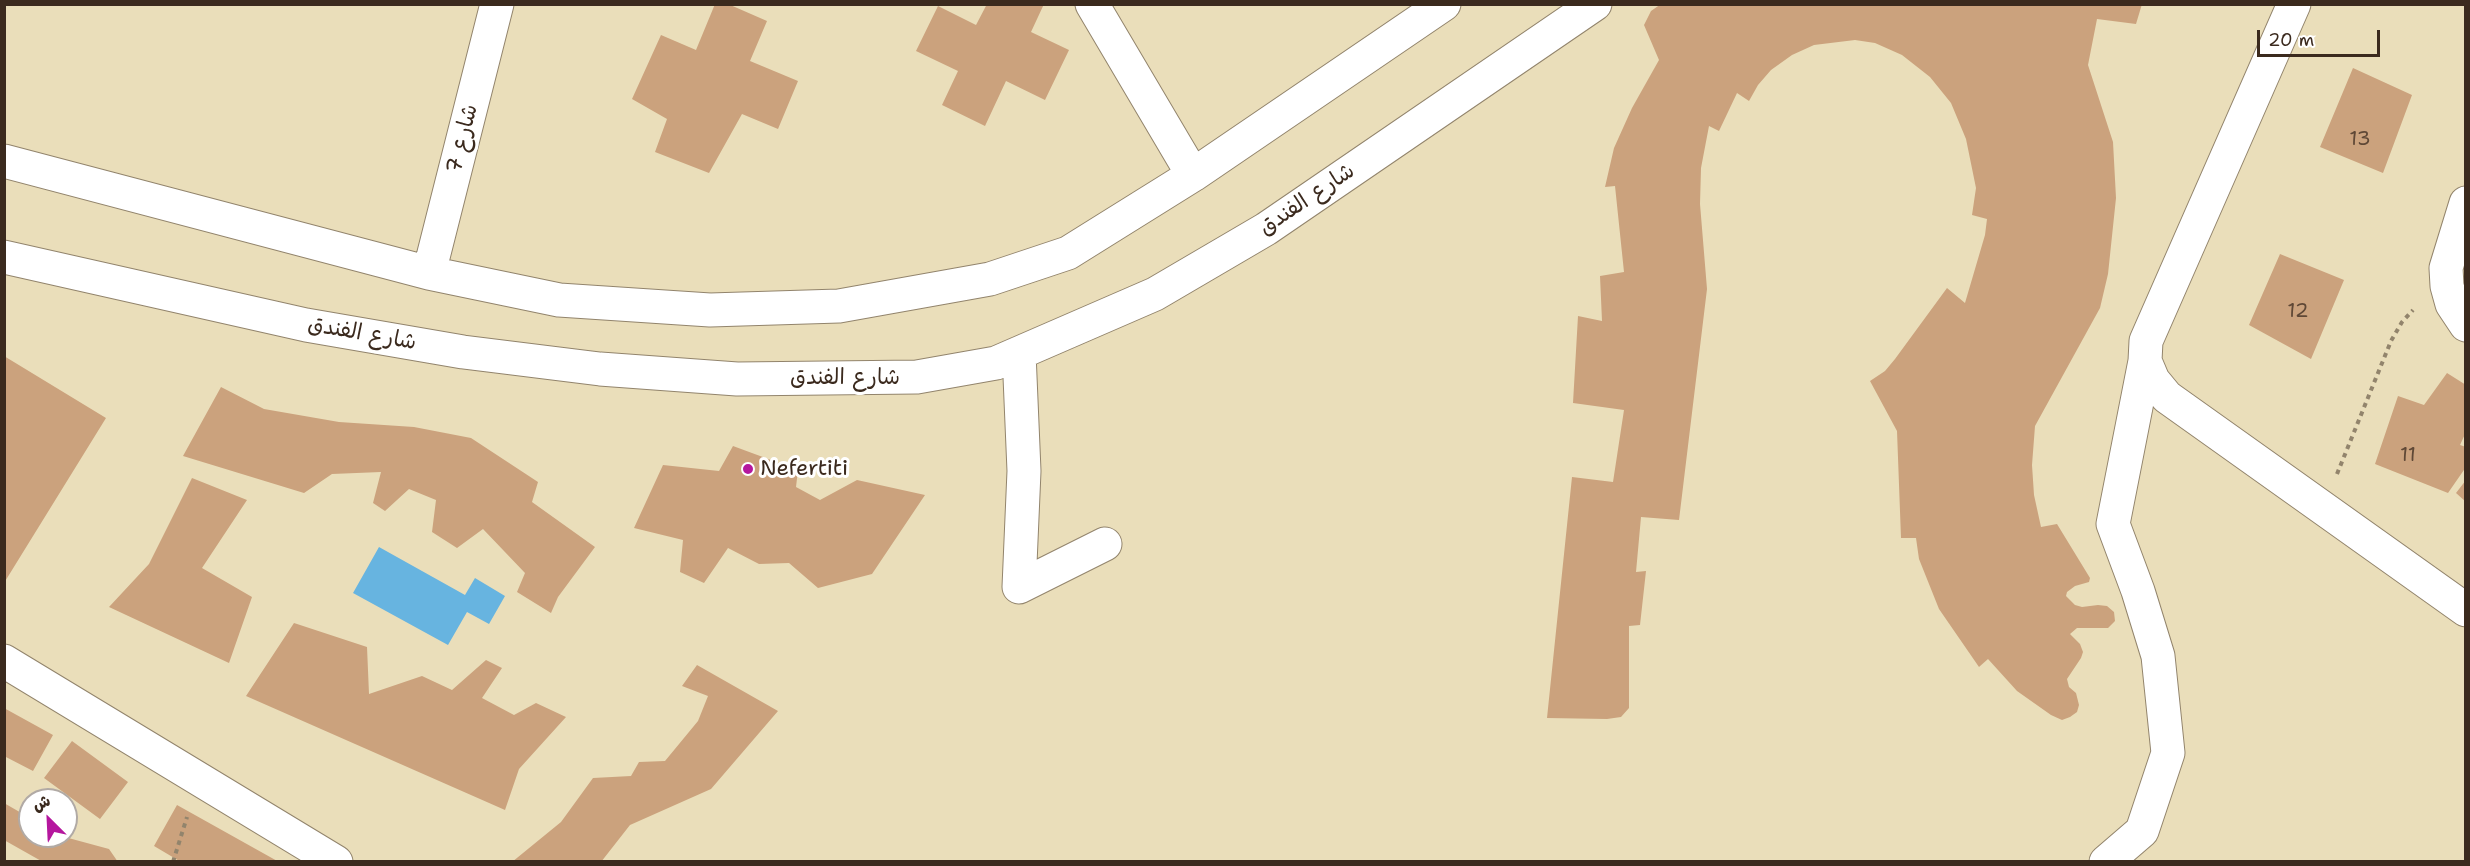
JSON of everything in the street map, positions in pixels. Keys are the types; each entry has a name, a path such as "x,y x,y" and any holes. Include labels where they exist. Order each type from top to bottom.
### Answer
{"street":[{"name":"شارع 7","path":"429,273 497,4"},
{"path":"1092,4 1193,175"},
{"path":"4,161 429,273 559,300 710,310 839,306 990,279 1068,253 1193,175 1444,4"},
{"name":"شارع الفندق","path":"5,257 306,325 463,352 600,369 737,379 917,377 996,363 1155,294 1266,229 1595,4"},
{"path":"2106,861 2142,831 2168,753 2158,656 2138,591 2113,524 2145,361 2146,340 2294,4"},
{"path":"2466,203 2460,242 2446,267 2447,286 2452,304 2466,325"},
{"path":"1019,353 1024,471 1018,587 1105,544"},
{"path":"2145,361 2153,380 2167,397 2466,610"},
{"path":"4,661 336,861"}],"path":[{"path":"2324,508 2391,341 2402,322 2422,301 2447,286"},
{"path":"172,861 200,779"}],"water":[{"path":"379,547 465,595 475,578 505,596 489,624 467,612 448,645 353,593"}],"building":[{"path":"715,4 728,4 767,21 750,61 798,81 778,129 742,114 709,173 655,152 667,119 632,99 661,35 696,50"},
{"path":"987,4 1044,4 1031,32 1069,50 1045,100 1006,81 985,126 942,105 958,71 916,51 938,6 976,25"},
{"path":"1661,4 2142,4 2136,24 2097,19 2088,65 2113,142 2116,198 2108,274 2100,308 2035,426 2032,465 2034,495 2041,527 2057,524 2090,578 2089,582 2075,586 2067,592 2066,596 2075,605 2107,606 2114,612 2115,621 2108,628 2077,628 2070,634 2080,644 2083,652 2067,679 2069,687 2076,693 2079,705 2077,712 2070,717 2062,720 2051,715 2017,691 1988,659 1979,667 1939,609 1919,559 1916,538 1901,538 1897,431 1870,381 1885,371 1895,359 1947,288 1965,303 1985,235 1987,219 1972,215 1976,188 1966,139 1951,103 1930,77 1902,55 1875,43 1855,40 1814,45 1792,55 1771,70 1758,85 1749,101 1737,93 1719,131 1709,126 1701,168 1700,204 1707,289 1679,520 1641,517 1636,572 1646,571 1640,625 1629,626 1629,708 1621,717 1607,719 1547,718 1572,477 1613,482 1624,410 1573,403 1578,316 1602,321 1600,276 1624,272 1615,186 1605,187 1614,148 1632,108 1659,60 1644,25 1651,11"},
{"path":"2353,68 2412,95 2383,173 2320,147"},
{"path":"2280,254 2344,280 2311,359 2249,325"},
{"path":"4,356 106,418 4,583"},
{"path":"2447,373 2466,385 2466,432 2460,445 2466,447 2466,467 2448,493 2375,464 2398,396 2424,405"},
{"path":"221,387 264,409 339,422 414,427 471,438 538,482 532,502 595,547 558,597 551,613 517,592 525,573 483,529 457,548 432,532 436,500 409,489 385,511 373,503 381,472 332,474 304,493 183,456"},
{"path":"733,446 798,470 796,487 820,500 857,480 925,495 872,574 818,588 789,563 759,564 728,548 704,583 680,572 683,540 634,528 663,465 719,471"},
{"path":"192,478 247,500 202,568 252,597 229,663 109,607 149,564"},
{"path":"2466,480 2466,502 2456,493"},
{"path":"294,623 367,647 369,694 422,676 452,690 486,660 502,668 482,698 514,715 536,703 566,717 519,769 505,810 246,696"},
{"path":"697,665 778,711 711,789 630,825 601,862 512,862 561,822 593,778 631,776 639,762 665,761 698,721 708,696 682,686"},
{"path":"4,708 53,735 33,771 4,756"},
{"path":"72,741 128,782 100,819 78,803 78,788 58,788 44,778"},
{"path":"4,803 18,811 18,848 4,840"},
{"path":"177,805 279,862 181,862 154,846"},
{"path":"78,841 109,849 118,862 43,862 18,848 78,848"}],"place":[{"name":"Nefertiti","path":"748,469"}]}
